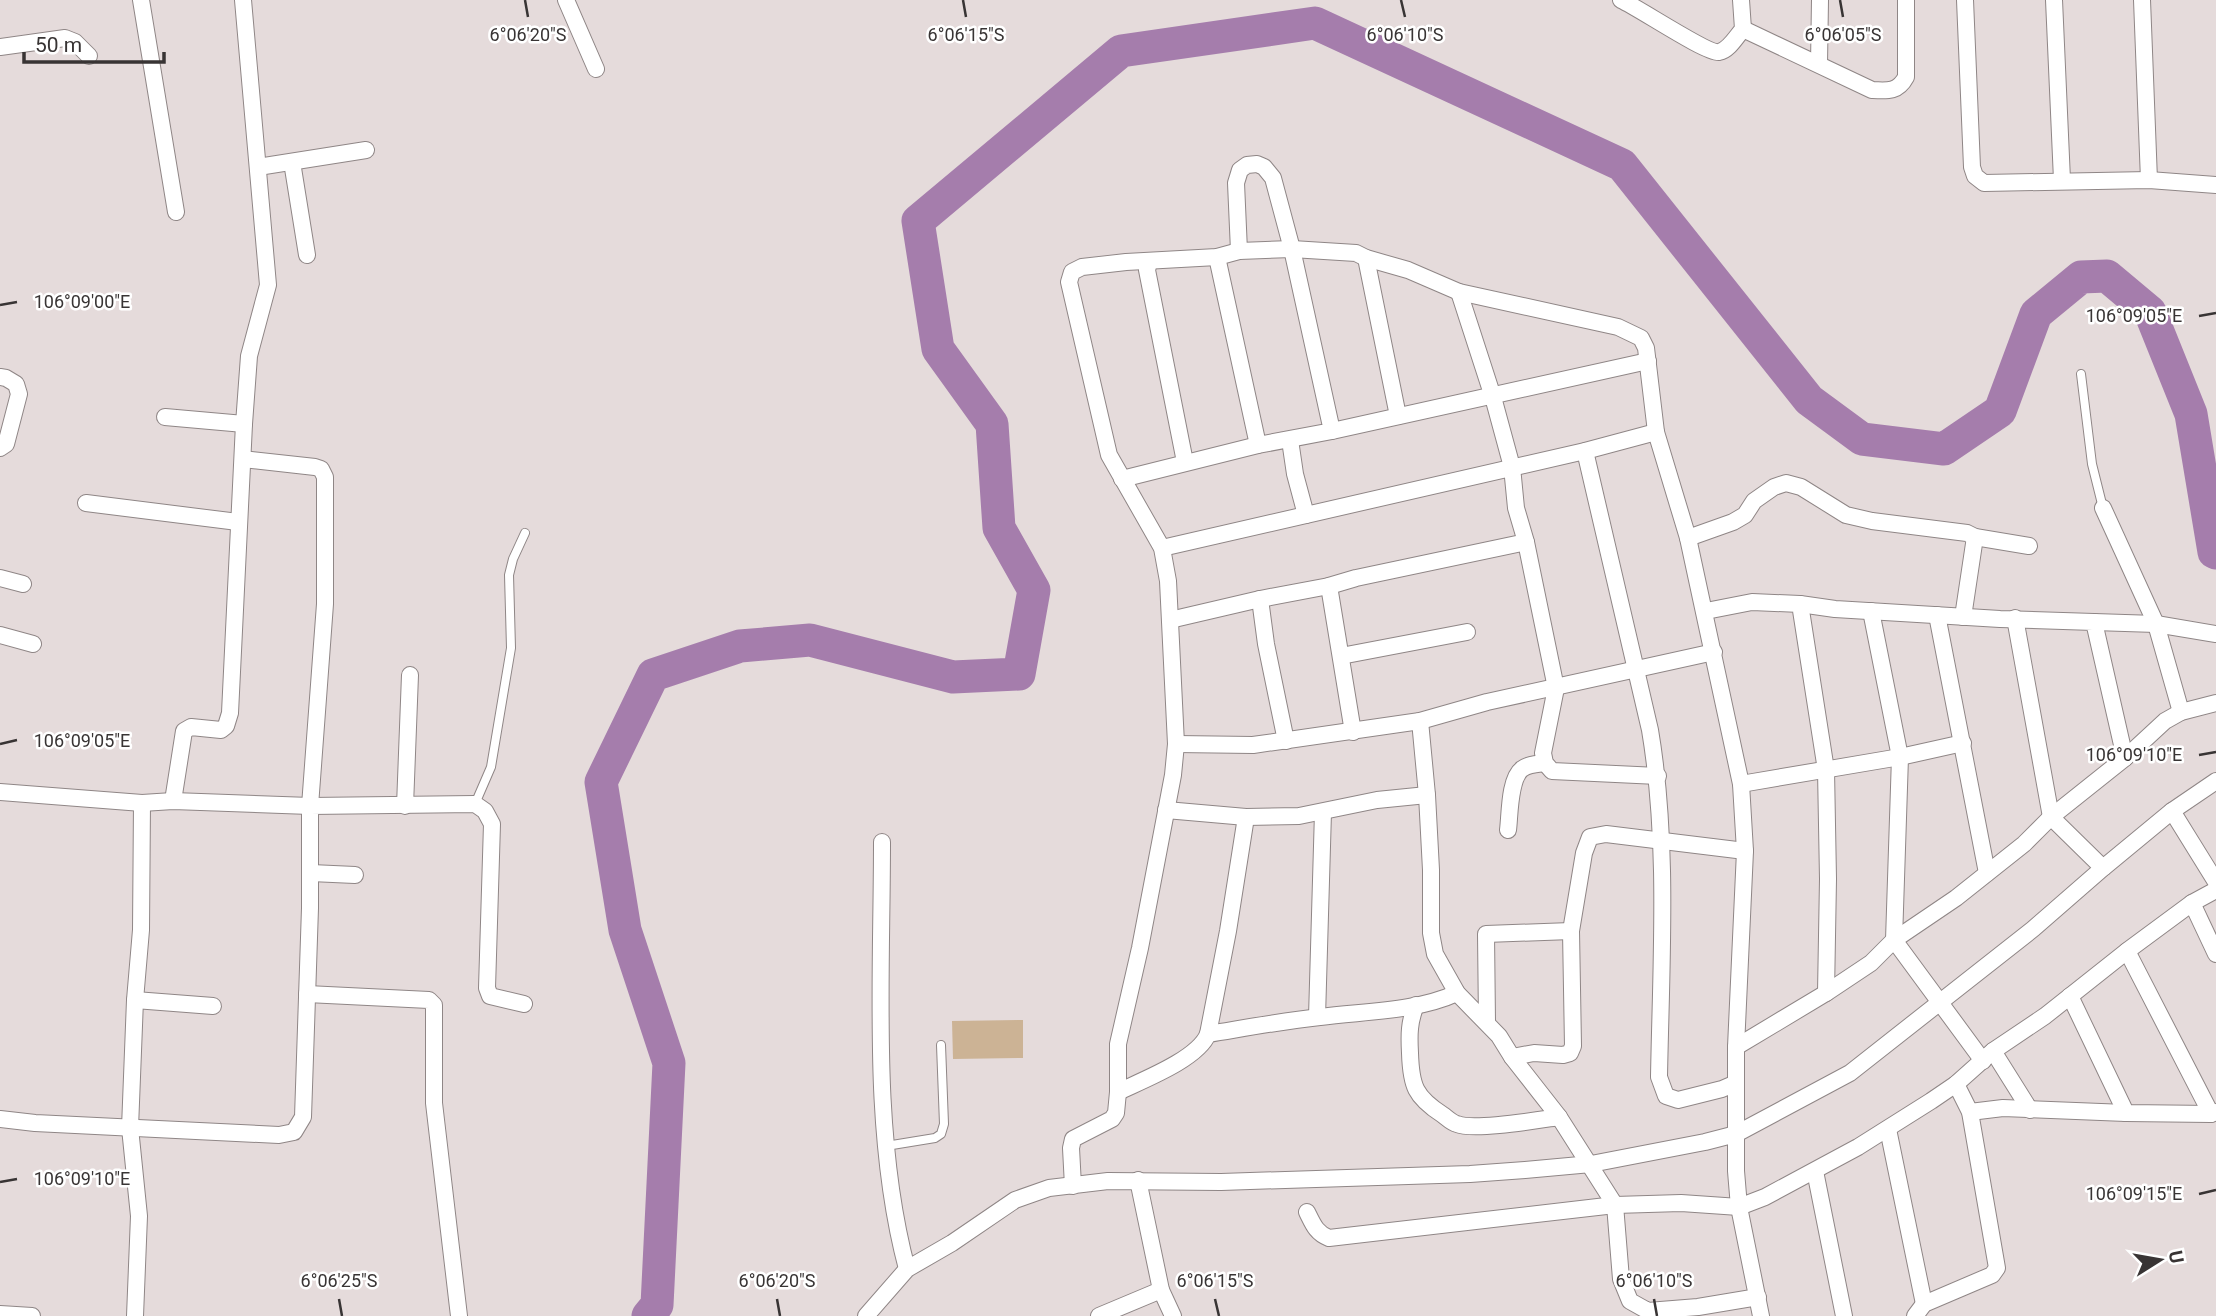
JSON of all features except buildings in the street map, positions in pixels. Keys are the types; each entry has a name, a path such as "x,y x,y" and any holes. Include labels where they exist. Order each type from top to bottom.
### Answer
{"street":[{"path":"141,0 176,212"},
{"path":"173,801 184,731 191,727 221,730 228,720 249,356 268,285 243,0"},
{"path":"566,0 596,69"},
{"path":"1621,0 1715,52 1723,50 1743,29 1741,0"},
{"path":"1819,64 1820,0"},
{"path":"1743,29 1872,90 1891,91 1901,85 1906,77 1906,0"},
{"path":"1965,0 1972,167 1975,176 1984,183 2149,180 2216,185"},
{"path":"2054,0 2062,180"},
{"path":"2142,0 2149,180"},
{"path":"0,47 65,38 89,55"},
{"path":"258,167 366,149"},
{"path":"292,162 307,256"},
{"path":"1240,251 1236,183 1240,170 1247,165 1257,164 1264,167 1273,178 1292,249 1332,431"},
{"path":"1073,1186 1073,1139 1112,1119 1116,1113 1118,1044 1140,948 1176,744 1168,580 1162,548 1108,455 1069,282 1072,272 1082,267 1217,257 1240,251 1292,249 1356,253 1408,270 1459,292 1618,327 1641,338 1646,348 1656,432 1688,538 1706,611 1741,784 1745,851 1736,1047 1736,1134 1739,1207 1761,1316"},
{"path":"1217,257 1258,446"},
{"path":"1366,258 1398,416"},
{"path":"1149,262 1147,270 1185,462"},
{"path":"1459,292 1493,397 1512,467 1516,508 1556,688 1542,753 1545,763 1552,771 1658,776"},
{"path":"1122,479 1185,462 1493,397 1648,360"},
{"path":"0,377 16,384 19,394 6,444 0,448"},
{"path":"165,417 244,424"},
{"path":"1162,548 1585,451 1656,432"},
{"path":"1290,440 1295,474 1306,515"},
{"path":"1585,451 1650,730 1658,776 1661,842 1659,1077 1666,1096 1678,1100 1735,1083"},
{"path":"0,1119 279,1135 295,1132 303,1117 311,873 310,806 325,604 325,477 321,469 315,467 243,459"},
{"path":"1688,538 1745,515 1754,501 1774,487 1786,483 1801,487 1846,515 1872,521 1968,533 1975,537 2029,546"},
{"path":"86,503 238,522"},
{"path":"2104,508 2156,624 2181,712"},
{"path":"1963,617 1975,537"},
{"path":"1170,620 1525,542"},
{"path":"0,578 23,584"},
{"path":"1329,586 1353,732"},
{"path":"1260,599 1266,644 1286,741"},
{"path":"1706,611 1752,602 1800,604 1835,609 1963,617 2156,624 2216,634"},
{"path":"1800,604 1826,769 1826,993"},
{"path":"1871,611 1900,757 1894,940 1941,1003 1988,1056 2030,1110"},
{"path":"1937,615 1987,873"},
{"path":"2015,618 2051,817 2103,867"},
{"path":"2094,622 2126,758"},
{"path":"1341,656 1467,632"},
{"path":"0,635 33,644"},
{"path":"1176,744 1253,745 1420,721 1486,702 1714,652"},
{"path":"405,806 410,675"},
{"path":"1736,1047 1871,963 1894,940 1956,898 2024,844 2051,817 2126,758 2165,721 2181,712 2216,703"},
{"path":"1420,721 1431,870 1431,933 1435,954 1457,993 1499,1036 1559,1117 1615,1205 1621,1279 1630,1301 1648,1311 1698,1307 1758,1297"},
{"path":"1741,784 1900,757 1963,743"},
{"path":"1508,830 1512,788 1516,776 1522,769 1545,763"},
{"path":"866,1316 907,1269 952,1243 1015,1200 1049,1188 1138,1180 1221,1182 1470,1174 1591,1164 1736,1134 1850,1073 2033,929 2172,811 2216,780"},
{"path":"0,792 142,803 173,801 310,806 475,804 485,811 492,824 486,988 490,996 524,1004"},
{"path":"1166,810 1246,817 1298,816 1377,800 1427,794"},
{"path":"135,1316 139,1216 130,1128 135,1000 141,930 142,803"},
{"path":"2172,811 2216,882"},
{"path":"1317,1017 1323,812"},
{"path":"1118,1092 1190,1054 1205,1042 1228,930 1246,817"},
{"path":"1512,1057 1534,1053 1563,1055 1570,1053 1573,1046 1571,931 1584,853 1590,837 1606,834 1745,851"},
{"path":"882,842 882,1075 886,1146 898,1236 907,1269"},
{"path":"311,873 355,875"},
{"path":"1307,1212 1313,1226 1320,1234 1329,1238 1615,1205 1681,1203 1739,1207 1815,1171 1888,1129 1955,1084 1988,1056 2045,1016 2192,903 2216,890"},
{"path":"2192,903 2216,954"},
{"path":"1486,1021 1486,934 1571,931"},
{"path":"1970,1112 2003,1108 2213,1113 2127,951"},
{"path":"1208,1034 1416,1005 1457,993"},
{"path":"307,994 429,1000 434,1005 434,1103 459,1316"},
{"path":"2070,996 2126,1113"},
{"path":"135,1000 213,1006"},
{"path":"1416,1005 1410,1020 1409,1035 1412,1080 1429,1106 1457,1124 1468,1126 1559,1117"},
{"path":"1888,1129 1919,1310 1992,1275 1997,1268 1970,1112 1955,1084"},
{"path":"1815,1171 1844,1316"},
{"path":"1138,1180 1161,1290 1173,1316"},
{"path":"1099,1316 1161,1290"},
{"path":"0,1314 32,1316"}],"lane":[{"path":"2081,374 2092,464 2104,508"},
{"path":"475,804 491,767 511,649 509,575 525,533"},
{"path":"886,1146 936,1138 941,1134 944,1124 941,1045"}],"shaded area":[{"path":"1023,1020 1023,1058 953,1059 952,1021"}],"waterway":[{"path":"648,1316 657,1305 669,1063 625,930 601,782 653,675 740,646 810,640 953,677 1019,674 1034,590 999,528 992,424 938,349 918,221 1121,51 1315,23 1622,165 1809,400 1862,439 1944,449 2000,411 2036,314 2081,277 2107,276 2150,312 2191,414 2216,553"}]}
